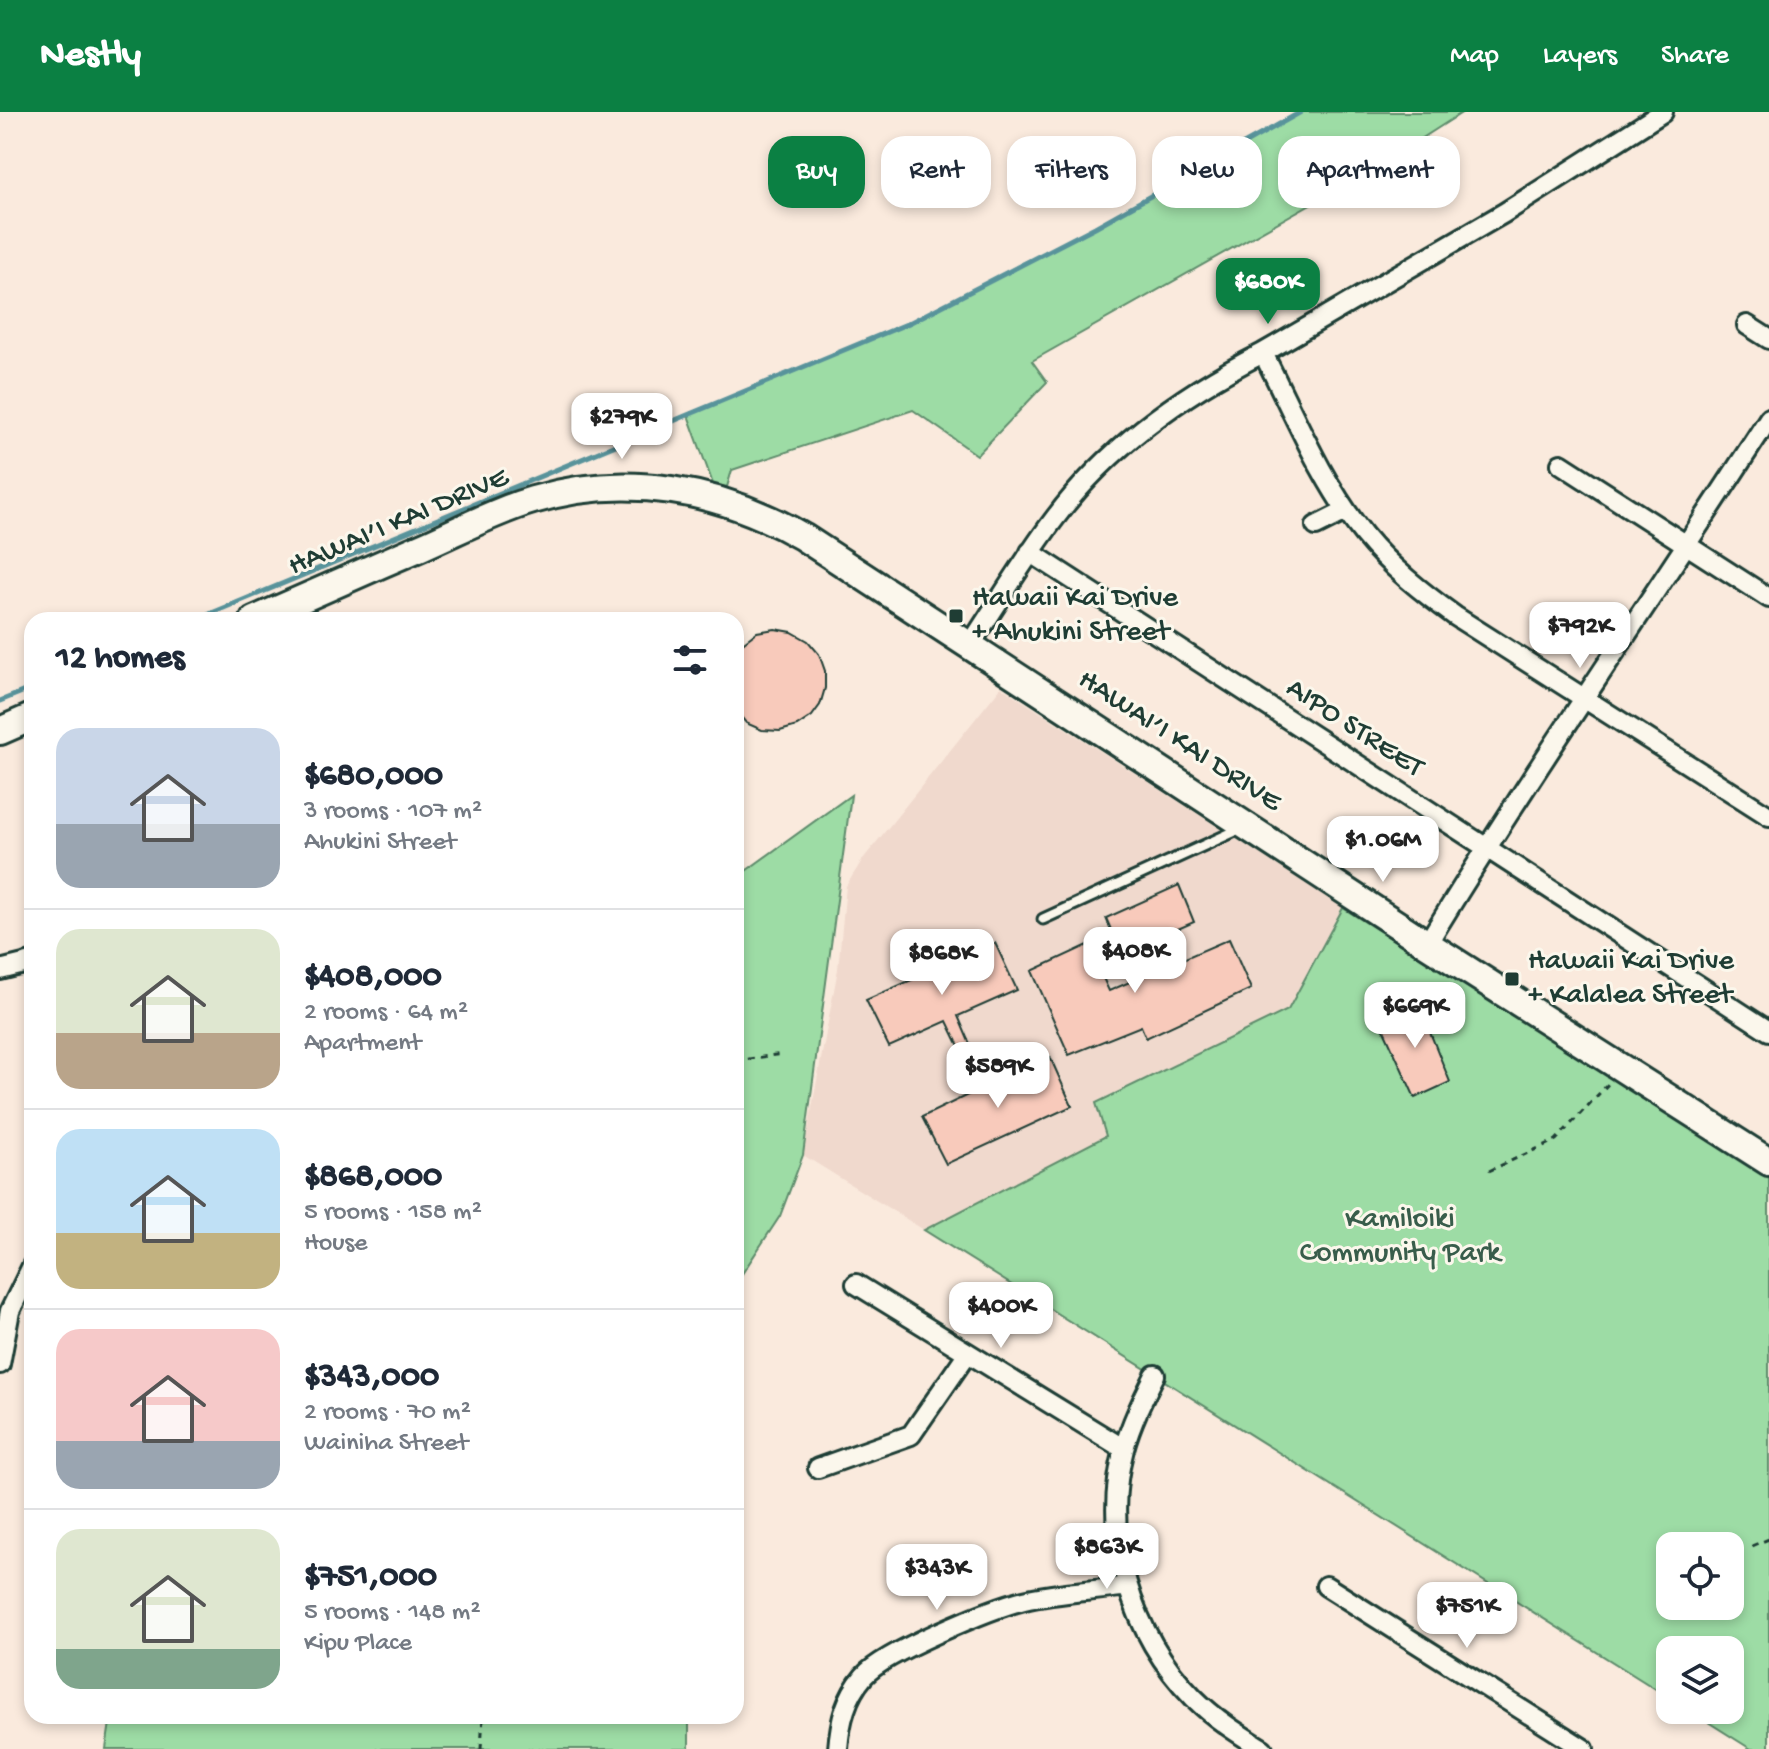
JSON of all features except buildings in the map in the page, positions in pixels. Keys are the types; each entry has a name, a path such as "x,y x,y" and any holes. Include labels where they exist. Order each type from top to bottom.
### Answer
{"main road":[{"name":"HAWAI’I KAI DRIVE","path":"273,612 533,500 588,489 643,487 699,494 752,510 777,522 970,645 1427,944 1769,1162"},
{"path":"0,731 24,720"}],"street":[{"path":"970,645 1030,552 1085,483 1149,422 1223,373 1263,353 1504,213 1663,112"},
{"path":"1747,325 1769,339"},
{"path":"1263,353 1330,485 1346,511 1385,558 1430,598 1769,816"},
{"path":"1427,944 1485,848 1688,545 1769,418"},
{"path":"1561,464 1769,598"},
{"path":"1316,526 1346,511"},
{"name":"AIPO STREET","path":"1030,552 1769,1031"},
{"path":"0,970 24,964"},
{"path":"0,1364 10,1311 24,1282"},
{"path":"856,1284 1124,1449"},
{"path":"818,1468 911,1435 967,1354"},
{"path":"1155,1375 1124,1449 1117,1516 1128,1586 1153,1645 1179,1682 1211,1714 1263,1749"},
{"path":"838,1749 841,1719 854,1689 869,1671 895,1653 1026,1600 1128,1586"},
{"path":"1326,1586 1584,1749"}],"lane":[{"path":"1043,919 1248,825"}],"path":[{"path":"744,1060 782,1054"},
{"path":"1489,1171 1556,1140 1623,1069"},
{"path":"1752,1546 1769,1539"},
{"path":"481,1749 483,1724"}],"shaded area":[{"path":"1001,687 1343,908 1288,1010 1096,1102 1107,1136 924,1230 803,1155 838,969 846,886 863,859"}],"green space":[{"path":"1301,112 1463,112 1426,136 1278,136 1278,208 1303,208 1032,361 1047,382 977,455 913,410 732,470 727,487 713,484 688,415 909,323 1129,208 1136,208 1136,204 1152,195 1152,208 1262,208 1262,136 1258,136"},
{"path":"851,795 803,1155 780,1216 744,1271 744,872"},
{"name":"Kamiloiki Community Park","path":"1343,908 1769,1178 1769,1749 1751,1749 1711,1724 1744,1724 1744,1636 1656,1636 1656,1689 924,1230 1106,1136 1096,1103 1288,1010"},
{"path":"110,1724 689,1724 689,1749 106,1749"}],"waterway":[{"path":"214,612 909,323 1095,227 1301,112"},
{"path":"0,701 24,691"}],"place":[{"name":"Hawaii Kai Drive + Ahukini Street","path":"956,616"},
{"name":"Hawaii Kai Drive + Kalalea Street","path":"1512,979"}]}
